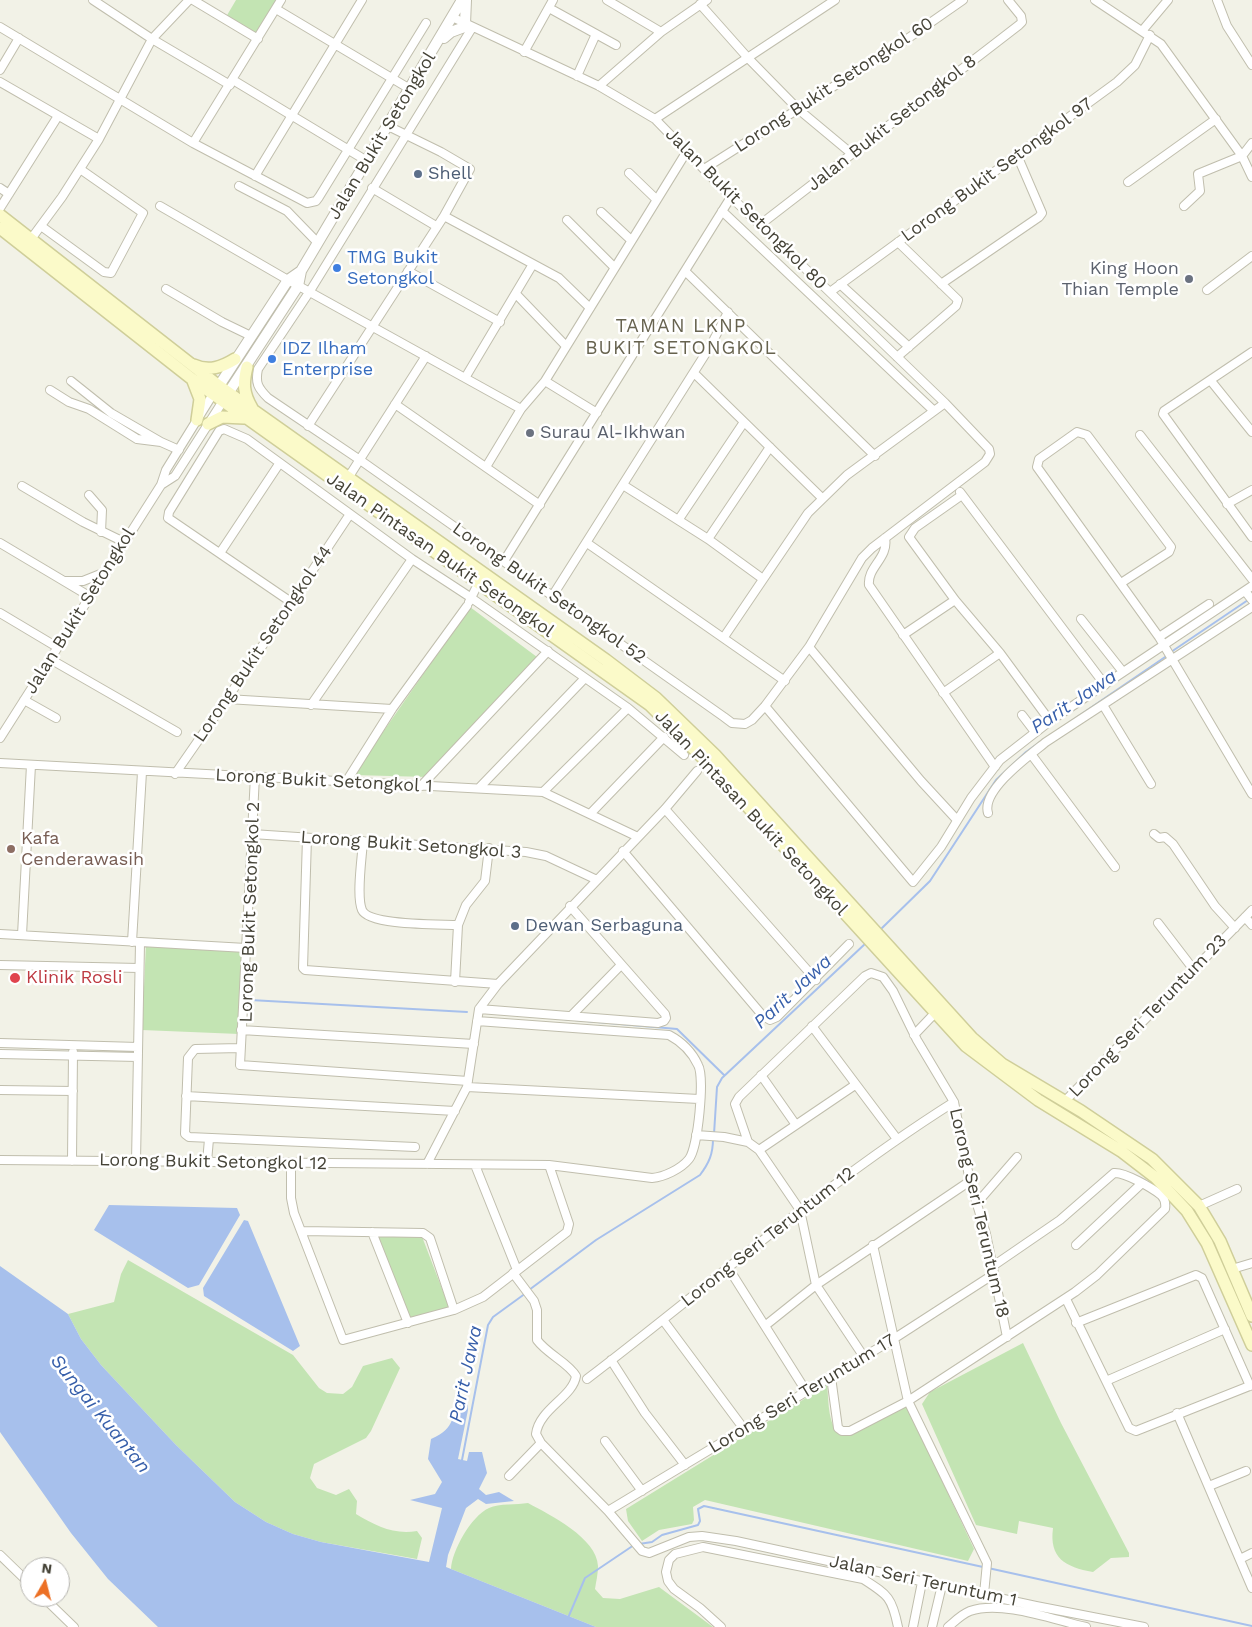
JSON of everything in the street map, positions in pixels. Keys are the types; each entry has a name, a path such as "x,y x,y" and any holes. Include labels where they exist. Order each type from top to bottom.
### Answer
{"main road":[{"name":"Jalan Pintasan Bukit Setongkol","path":"0,215 186,360 221,394"},
{"name":"Jalan Pintasan Bukit Setongkol","path":"0,228 192,379 221,394 250,414 482,586 650,705 679,731 879,943 972,1038 1002,1064 1081,1111 1152,1159 1199,1206 1220,1241 1252,1316"},
{"path":"186,360 198,367 211,369 224,366 235,360"},
{"path":"192,379 198,389 203,422 250,414 243,382 247,367"},
{"name":"Jalan Pintasan Bukit Setongkol","path":"250,414 350,475 656,698 715,754 867,930"},
{"name":"Jalan Pintasan Bukit Setongkol","path":"879,943 935,1013 966,1046 1038,1100 1138,1161 1187,1211 1207,1244 1252,1345"},
{"path":"1077,1124 1077,1117 1081,1111"}],"street":[{"path":"93,0 152,39 292,116 367,161"},
{"path":"31,239 99,139 152,39 191,0 258,39"},
{"path":"193,143 281,0"},
{"path":"255,176 362,0"},
{"path":"438,44 451,32 468,26 464,0"},
{"name":"Jalan Bukit Setongkol","path":"0,738 3,725 24,700 161,485 166,470 179,450 203,422 221,394 247,367 298,286 301,271 438,44 452,17 464,0"},
{"path":"524,52 553,0"},
{"path":"607,0 661,32"},
{"path":"655,119 835,0"},
{"name":"Lorong Bukit Setongkol 60","path":"704,169 897,46 963,0"},
{"name":"Jalan Bukit Setongkol 8","path":"761,224 1022,22 1021,16 1008,0"},
{"path":"1095,0 1161,44 1242,156 1252,176"},
{"path":"1142,31 1168,0"},
{"path":"1217,0 1227,26 1252,65"},
{"path":"599,86 661,32 704,2 748,58 798,108 852,154"},
{"path":"549,8 616,45"},
{"path":"276,9 410,89"},
{"name":"Jalan Bukit Setongkol 80","path":"452,17 599,86 655,119 731,197 945,403 989,449 990,454 986,462 955,485"},
{"name":"Jalan Bukit Setongkol","path":"0,27 193,143 308,203 316,201 426,23"},
{"name":"Lorong Bukit Setongkol 52","path":"468,26 310,291 258,369 256,380 259,388 277,404 358,462 553,595 732,723 738,724 752,720 765,706"},
{"path":"577,76 596,34"},
{"name":"Lorong Bukit Setongkol 97","path":"830,292 1117,82 1135,65 1150,35"},
{"path":"0,70 19,38"},
{"path":"0,82 99,139"},
{"path":"0,208 58,116"},
{"path":"1128,182 1216,119"},
{"path":"308,426 371,325 444,216 470,169 388,126"},
{"path":"1184,206 1200,191 1198,174 1242,156 1252,143"},
{"path":"486,467 522,409 544,381 687,151"},
{"path":"941,284 1039,217 1042,213 1017,155"},
{"path":"41,226 104,272 111,273 143,212 80,169"},
{"path":"629,173 656,199"},
{"path":"239,186 287,211 318,243"},
{"path":"0,188 9,194"},
{"path":"372,188 436,226"},
{"path":"504,561 731,197"},
{"path":"160,206 298,286 522,409"},
{"path":"722,211 934,411"},
{"path":"601,212 631,240"},
{"path":"444,216 558,278 590,308"},
{"path":"567,220 614,267"},
{"path":"897,358 958,303 958,300 898,242"},
{"path":"1207,290 1252,256"},
{"path":"465,378 533,264"},
{"name":"Jalan Bukit Setongkol","path":"161,485 175,476 203,422 221,394 235,360 288,280 301,271"},
{"path":"408,271 500,322"},
{"path":"685,271 875,456"},
{"path":"840,284 909,347"},
{"path":"166,289 222,322 251,336"},
{"path":"516,294 566,346"},
{"path":"553,595 694,373 728,312"},
{"path":"1252,352 1164,411 1163,414 1252,537"},
{"path":"350,475 426,356"},
{"path":"694,373 822,498"},
{"path":"71,381 111,413 161,442 179,450"},
{"path":"544,381 597,413"},
{"path":"1211,381 1252,432"},
{"path":"50,390 69,402 88,409 136,439 161,442"},
{"path":"724,637 808,513 822,498 847,475 945,403"},
{"path":"395,404 540,505"},
{"path":"679,520 744,422"},
{"path":"291,602 168,518 169,512 219,431 229,429 247,439 412,559 548,650 584,678 628,708 684,755"},
{"path":"1121,583 1171,550 1171,547 1083,432 1077,432 1037,461 1039,470 1159,636 1252,794"},
{"path":"1140,435 1252,579"},
{"path":"708,539 770,447"},
{"path":"220,553 279,464"},
{"path":"623,485 708,539 763,579"},
{"path":"1105,685 955,485 884,538 857,564 809,647 765,706 913,882 941,847 957,820 995,767 1035,732 1050,721 1105,685 1123,672 1169,652 1252,606"},
{"path":"22,486 101,532 124,542"},
{"path":"1227,504 1252,490"},
{"path":"89,495 102,510 101,532"},
{"path":"962,495 915,528 909,538 1050,721"},
{"name":"Lorong Bukit Setongkol 44","path":"174,774 227,700 350,514"},
{"path":"884,538 886,550 870,575 870,585 995,767"},
{"path":"0,543 89,596"},
{"path":"587,543 785,681"},
{"path":"311,704 412,559"},
{"path":"64,581 83,581 104,573"},
{"path":"346,782 392,709 482,586"},
{"path":"77,588 79,612"},
{"path":"988,813 987,803 995,790 1031,754 1103,705 1169,652 1249,593"},
{"path":"903,635 955,600"},
{"path":"1159,636 1209,604"},
{"path":"0,613 58,646"},
{"path":"1081,619 1123,672"},
{"path":"809,647 902,759 957,820"},
{"path":"421,786 548,650"},
{"path":"943,693 1000,654"},
{"path":"50,659 177,732"},
{"path":"478,788 584,678"},
{"path":"24,700 56,718"},
{"path":"227,700 392,709"},
{"path":"1103,705 1151,784"},
{"path":"543,792 628,708"},
{"path":"1022,715 1035,732"},
{"path":"591,813 664,737"},
{"path":"1031,754 1115,867"},
{"name":"Lorong Bukit Setongkol 1","path":"0,763 174,774 255,776 543,792 591,813 638,837"},
{"path":"22,935 31,766"},
{"path":"427,1164 468,1084 479,1009 498,984 570,906 665,809 697,771"},
{"path":"136,1162 139,968 136,942 142,772"},
{"name":"Lorong Bukit Setongkol 2","path":"255,776 241,1030 474,1044"},
{"path":"665,809 816,980"},
{"name":"Lorong Bukit Setongkol 3","path":"252,834 489,848 546,856 596,879"},
{"path":"1154,834 1159,838 1165,837 1173,844 1215,906 1235,928"},
{"path":"307,838 303,950 303,968 305,970 498,984"},
{"path":"363,841 360,899 362,909 366,915 379,920 458,925"},
{"path":"455,982 458,925 466,905 485,881 489,848"},
{"path":"623,851 763,1016 770,1020 777,1017 816,980 849,944"},
{"path":"479,1009 664,1022 666,1018 664,1014 570,906"},
{"name":"Lorong Seri Teruntum 23","path":"1065,1101 1252,910"},
{"path":"1245,917 1252,925"},
{"path":"1158,923 1194,970"},
{"path":"0,934 246,948"},
{"path":"0,965 139,968"},
{"path":"572,1015 621,965"},
{"name":"Lorong Seri Teruntum 18","path":"812,1026 865,976 871,973 883,977 914,1035 954,1102 970,1180 994,1270 1007,1337"},
{"path":"914,1035 935,1013"},
{"name":"Lorong Bukit Setongkol 12","path":"0,1160 549,1165 662,1178 688,1160 696,1135 700,1067 689,1050 669,1035 477,1021"},
{"path":"748,1142 735,1104 739,1097 812,1026 897,1139"},
{"path":"241,1030 240,1065 468,1084 699,1099"},
{"path":"0,1043 138,1047"},
{"path":"72,1161 73,1045"},
{"path":"240,1048 195,1050 191,1053 188,1058 185,1134 192,1138 209,1139 415,1147"},
{"path":"0,1054 138,1057"},
{"path":"761,1075 796,1125"},
{"path":"759,1150 855,1085"},
{"path":"0,1090 73,1091"},
{"path":"186,1096 455,1111"},
{"name":"Lorong Seri Teruntum 12","path":"587,1379 729,1269 800,1210 897,1139 954,1102"},
{"path":"696,1135 724,1137 748,1142 759,1150 800,1210 816,1285 864,1357"},
{"path":"207,1162 209,1139"},
{"path":"977,1203 1017,1157"},
{"path":"291,1163 291,1198 294,1213 303,1231 343,1340 454,1310 483,1298 567,1232 570,1224 549,1165"},
{"path":"475,1165 515,1273 534,1301 537,1310 537,1340 553,1358 573,1371 576,1376 572,1386 541,1418 536,1426 536,1434 542,1444 608,1511"},
{"name":"Lorong Seri Teruntum 17","path":"608,1511 895,1338 994,1270 1060,1220 1110,1175 1119,1173 1161,1195 1166,1202 1166,1209 1097,1275 1066,1298"},
{"path":"766,1325 816,1285 970,1180"},
{"path":"1076,1245 1141,1184"},
{"path":"1199,1206 1237,1189"},
{"path":"303,1231 419,1232 428,1236 454,1310"},
{"path":"372,1232 408,1323"},
{"path":"873,1245 908,1401 987,1567 984,1594"},
{"path":"1232,1269 1252,1263"},
{"path":"729,1269 806,1391"},
{"path":"831,1377 838,1428 842,1431 850,1431 908,1401 1066,1298 1076,1323 1129,1428 1136,1431 1177,1413 1251,1386 1202,1278 1196,1275 1076,1323"},
{"path":"663,1320 744,1429"},
{"path":"1106,1381 1225,1329"},
{"path":"611,1360 645,1413 685,1465"},
{"path":"1177,1413 1252,1588"},
{"path":"604,1442 642,1491"},
{"path":"509,1476 542,1444"},
{"path":"1209,1486 1246,1471"},
{"name":"Jalan Seri Teruntum 1","path":"608,1511 640,1548 649,1553 689,1537 702,1536 736,1540 922,1582 1144,1627"},
{"path":"721,1627 674,1589 668,1581 666,1572 669,1560 675,1554 703,1546 863,1579 885,1593 894,1606 898,1627"},
{"path":"1240,1558 1252,1553"},
{"path":"0,1555 20,1574"},
{"path":"913,1627 922,1582"},
{"path":"932,1627 942,1585"},
{"path":"53,1607 74,1627"},
{"path":"948,1627 956,1619 970,1611 996,1607 1086,1627"}],"green space":[{"path":"236,0 277,0 257,35 226,17"},
{"path":"470,607 537,657 427,777 353,775"},
{"path":"146,944 243,949 239,1034 142,1030"},
{"path":"374,1232 421,1234 449,1307 407,1320"},
{"path":"128,1260 293,1355 319,1388 327,1393 343,1394 352,1387 363,1366 392,1358 400,1368 371,1431 366,1438 314,1464 310,1478 317,1488 336,1495 349,1489 357,1501 356,1514 371,1522 393,1531 417,1531 422,1538 417,1559 321,1542 293,1534 266,1522 235,1502 176,1445 101,1365 81,1339 68,1314 114,1302 121,1274"},
{"path":"1023,1343 1061,1423 1129,1553 1129,1557 1111,1558 1093,1572 1074,1567 1061,1559 1054,1547 1052,1538 1053,1528 1019,1521 1017,1534 976,1525 922,1404 930,1392"},
{"path":"827,1385 830,1414 834,1428 844,1436 902,1405 908,1408 974,1549 968,1561 705,1500 693,1507 694,1520 692,1524 659,1530 642,1541 628,1521 626,1509"},
{"path":"528,1503 571,1528 590,1546 596,1556 598,1566 595,1589 603,1598 620,1599 659,1587 713,1627 596,1627 451,1569 459,1544 469,1526 482,1512 498,1505"}],"water":[{"path":"109,1205 237,1208 240,1215 199,1285 188,1288 94,1230"},
{"path":"244,1220 248,1221 300,1346 293,1351 204,1296 203,1288"},
{"name":"Sungai Kuantan","path":"0,1266 68,1314 81,1339 101,1365 176,1445 235,1502 266,1522 293,1534 321,1542 429,1562 442,1508 410,1500 435,1494 442,1482 428,1459 431,1439 446,1430 459,1405 464,1399 467,1400 468,1410 458,1459 467,1461 469,1452 482,1452 487,1473 479,1489 486,1495 499,1492 514,1501 486,1504 478,1499 466,1508 448,1555 446,1567 596,1627 158,1627 108,1579 71,1533 0,1432"}],"waterway":[{"name":"Parit Jawa","path":"1171,652 1248,600"},
{"name":"Parit Jawa","path":"1064,726 1168,655"},
{"name":"Parit Jawa","path":"881,929 930,881 996,780 1026,752 1040,742"},
{"name":"Parit Jawa","path":"714,1134 717,1087 722,1078 866,943"},
{"path":"250,1000 467,1012"},
{"path":"552,1018 677,1029 724,1075"},
{"name":"Parit Jawa","path":"529,1290 596,1240 700,1175 710,1158 713,1139"},
{"name":"Parit Jawa","path":"462,1460 488,1325 493,1317 526,1293"},
{"path":"639,1544 652,1542 662,1535 698,1525 700,1521 698,1509 704,1506 983,1567"},
{"path":"568,1618 585,1578 634,1545"},
{"path":"988,1568 1252,1626"}],"place":[{"name":"Shell","path":"418,174"},
{"name":"TMG Bukit Setongkol","path":"337,268"},
{"name":"King Hoon Thian Temple","path":"1189,279"},
{"name":"IDZ Ilham Enterprise","path":"272,359"},
{"name":"Surau Al-Ikhwan","path":"530,433"},
{"name":"Kafa Cenderawasih","path":"11,849"},
{"name":"Dewan Serbaguna","path":"515,926"},
{"name":"Klinik Rosli","path":"15,978"}],"district":[{"name":"TAMAN LKNP BUKIT SETONGKOL","path":"681,337"}]}
